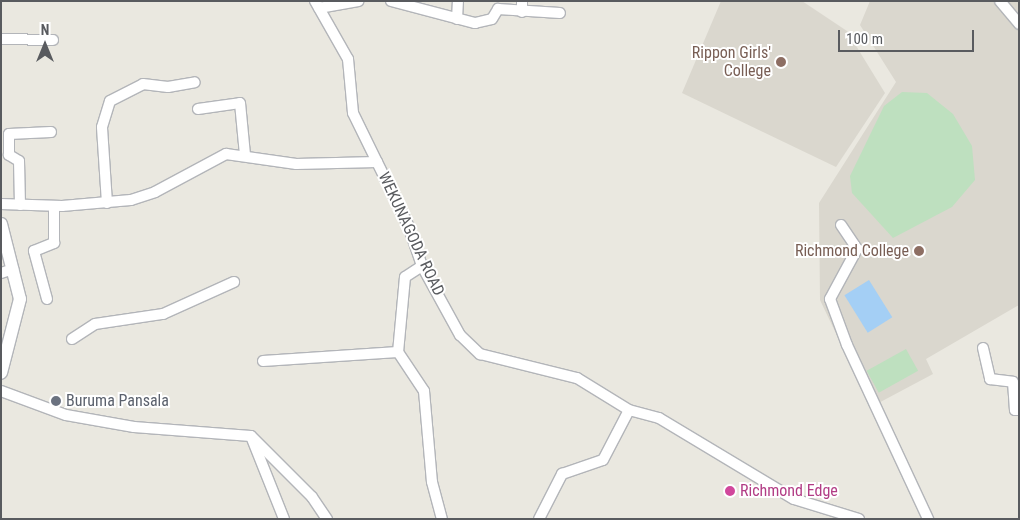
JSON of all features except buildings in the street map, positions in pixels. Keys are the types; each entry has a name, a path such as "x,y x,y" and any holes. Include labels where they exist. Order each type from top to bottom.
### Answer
{"street":[{"path":"358,1 317,4 348,59 353,113 377,162"},
{"path":"391,1 456,20 475,23 492,19 498,9 522,6 560,13"},
{"path":"456,20 458,1"},
{"path":"1000,1 1019,24"},
{"path":"1,40 53,40"},
{"path":"107,203 102,127 110,101 143,84 168,87 195,82"},
{"path":"198,109 240,103 244,155"},
{"path":"20,205 19,161 9,155 9,134 50,132"},
{"name":"WEKUNAGODA ROAD","path":"1,204 54,206 107,203 155,192 226,154 244,155 296,164 377,162 408,225 422,266 460,334 480,354 576,378 629,410 659,418 794,499 859,519"},
{"path":"47,298 34,251 54,243 54,206"},
{"path":"1,224 7,271 20,299 2,368"},
{"path":"841,225 857,248 830,298 847,345 928,519"},
{"path":"422,266 405,277 398,352 424,391 432,482 442,519"},
{"path":"72,339 95,324 163,314 234,282"},
{"path":"983,348 990,379 1013,382 1015,410 1019,410"},
{"path":"262,361 398,352"},
{"path":"1,391 66,415 134,427 251,436 312,497 327,519"},
{"path":"538,518 562,474 603,460 629,410"},
{"path":"251,436 284,519"}],"shaded area":[{"name":"Rippon Girls' College","path":"721,1 802,1 847,31 885,93 836,167 682,93"},
{"name":"Richmond College","path":"870,1 1019,1 1019,305 926,359 933,374 871,407 820,300 819,203 896,82 860,25"}],"green space":[{"path":"902,92 927,93 953,114 972,146 975,180 952,207 893,238 852,193 850,176 884,106"},
{"path":"906,349 918,371 879,393 867,371"}],"water":[{"path":"869,280 892,317 868,333 844,295"}],"place":[{"name":"Rippon Girls' College","path":"781,62"},
{"name":"Richmond College","path":"919,251"},
{"name":"Buruma Pansala","path":"56,401"},
{"name":"Richmond Edge","path":"730,491"}]}
